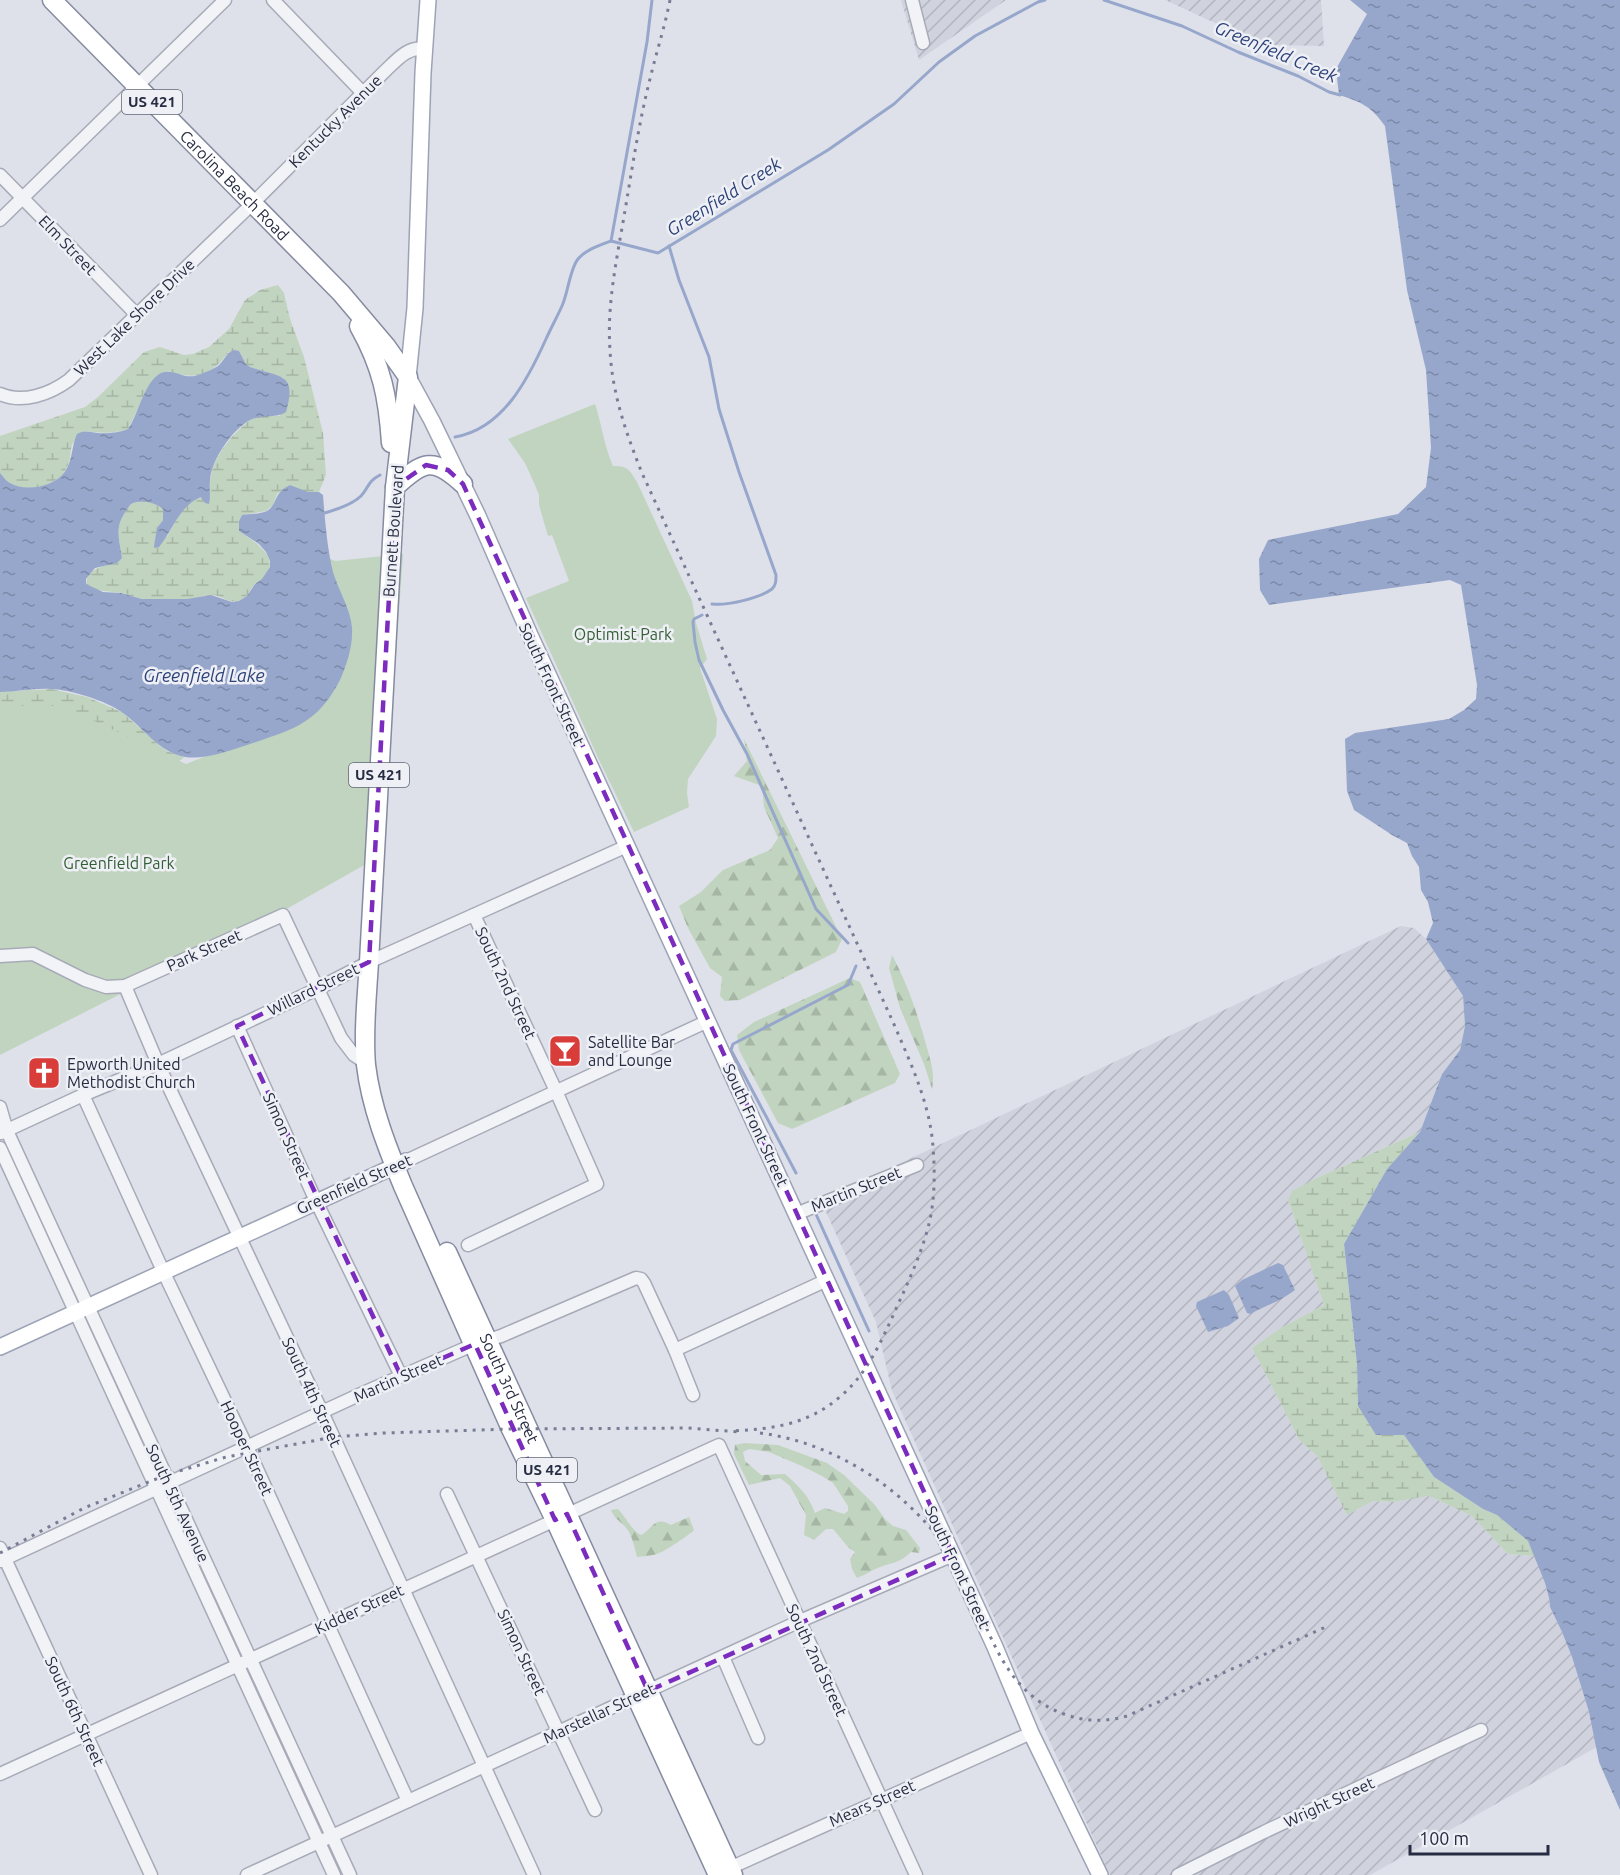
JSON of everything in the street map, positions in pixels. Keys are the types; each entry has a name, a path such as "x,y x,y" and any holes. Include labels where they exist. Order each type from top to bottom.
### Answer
{"highway":[{"name":"Carolina Beach Road","path":"52,0 341,293 386,346 408,377"},
{"path":"341,293 371,347 382,374 389,407 395,487"},
{"name":"Burnett Boulevard","path":"366,1063 365,1036 395,487 408,377"},
{"path":"395,487 412,472 426,465 448,470 463,484"},
{"name":"South 3rd Street","path":"366,1063 373,1103 481,1343 511,1429 561,1517 722,1873"}],"main road":[{"name":"Burnett Boulevard","path":"408,377 414,308 428,0"},
{"name":"South Front Street","path":"408,377 463,484 530,635 953,1555 1031,1733 1100,1875"},
{"name":"Greenfield Street","path":"0,1347 400,1163"}],"street":[{"path":"0,220 225,0"},
{"path":"273,0 363,93"},
{"path":"912,0 924,43"},
{"name":"Kentucky Avenue","path":"252,204 404,54 416,48 425,49"},
{"name":"Elm Street","path":"0,175 137,315"},
{"name":"West Lake Shore Drive","path":"0,394 26,398 44,394 61,386 252,204"},
{"name":"Willard Street","path":"4,1132 158,1064 369,962 627,846"},
{"name":"Park Street","path":"125,986 283,915 317,989"},
{"name":"South 2nd Street","path":"468,1245 597,1184 474,915"},
{"path":"0,956 28,954 47,960 85,980 106,987 125,986"},
{"name":"South 4th Street","path":"125,986 158,1064 322,1412 534,1875"},
{"path":"317,989 341,1038 354,1055 366,1063"},
{"name":"Greenfield Street","path":"400,1163 708,1021"},
{"name":"Simon Street","path":"237,1026 316,1201 401,1376"},
{"name":"Hooper Street","path":"84,1095 408,1801"},
{"name":"South 5th Avenue","path":"0,1107 4,1132 157,1489 334,1875"},
{"name":"South 5th Avenue","path":"0,1148 170,1483 350,1875"},
{"name":"Martin Street","path":"796,1214 916,1165"},
{"name":"Martin Street","path":"2,1556 157,1489 401,1376 636,1278 642,1279 675,1350"},
{"path":"693,1395 675,1350 827,1280"},
{"name":"South 2nd Street","path":"719,1444 916,1875"},
{"name":"Kidder Street","path":"0,1774 719,1444"},
{"name":"Simon Street","path":"447,1494 595,1810"},
{"name":"Marstellar Street","path":"247,1875 800,1622 953,1555"},
{"name":"South 6th Street","path":"2,1556 151,1875"},
{"path":"723,1657 758,1738"},
{"name":"Wright Street","path":"1178,1875 1481,1730"},
{"name":"Mears Street","path":"722,1873 1031,1733"}],"highlighted area":[{"path":"426,465 448,470 463,484 953,1555 648,1691 567,1514 555,1520 475,1344 401,1376 237,1026 369,962 395,487"}],"shaded area":[{"path":"901,0 1006,0 919,60"},
{"path":"1165,0 1321,0 1324,46 1263,45"},
{"path":"1401,926 1414,928 1426,939 1463,996 1465,1026 1460,1050 1442,1074 1420,1132 1319,1177 1288,1200 1324,1305 1279,1329 1252,1348 1300,1441 1317,1456 1347,1515 1373,1501 1392,1502 1429,1496 1472,1516 1508,1554 1535,1556 1545,1583 1550,1607 1572,1657 1597,1747 1370,1875 1110,1875 892,1391 876,1322 821,1201"}],"green space":[{"path":"278,285 284,293 290,319 304,357 323,433 326,475 319,492 308,493 290,485 277,494 273,505 266,511 242,515 239,521 239,531 265,552 269,558 268,572 244,598 235,602 212,595 189,599 143,599 100,590 86,584 88,577 95,569 122,558 119,542 120,524 131,504 148,502 163,509 163,520 157,528 167,537 190,502 202,497 210,498 210,480 214,466 220,452 231,438 252,419 262,416 280,416 284,378 250,367 239,351 229,352 216,366 203,374 187,375 168,371 148,387 128,429 106,433 85,431 72,445 70,460 65,471 54,481 39,487 16,486 0,473 0,436 85,407 144,352 160,347 184,355 209,347 229,329 245,300 260,290"},
{"name":"Optimist Park","path":"595,404 613,466 628,469 637,482 692,601 707,659 700,668 717,719 716,736 688,779 689,807 634,832 526,598 569,581 552,535 548,536 535,485 525,463 508,439"},
{"name":"Greenfield Park","path":"304,547 335,561 403,554 382,855 267,920 0,1055 0,706 62,706 186,764 261,734"},
{"path":"51,689 87,697 122,712 160,746 184,757 173,763 0,726 0,692"},
{"path":"744,739 842,939 836,952 740,1000 725,1001 720,996 722,977 710,968 679,906 701,892 723,870 770,850 778,838 764,807 762,786 734,776 747,761"},
{"path":"892,955 908,989 924,1036 932,1068 932,1089 900,1008 889,968"},
{"path":"850,978 860,982 900,1074 895,1083 792,1129 778,1123 739,1050 737,1035 754,1022"},
{"path":"1420,1132 1387,1169 1344,1244 1357,1364 1358,1406 1404,1435 1434,1477 1483,1509 1497,1515 1528,1541 1535,1556 1508,1554 1472,1516 1429,1496 1392,1502 1373,1501 1347,1515 1317,1456 1300,1441 1252,1348 1279,1329 1324,1305 1288,1200 1292,1191"},
{"path":"744,1443 778,1445 827,1463 844,1475 893,1526 906,1530 920,1548 919,1553 911,1552 900,1560 857,1578 850,1559 855,1552 833,1529 826,1529 814,1540 804,1535 806,1515 790,1486 780,1478 749,1485 734,1454 735,1445","holes":["749,1449 769,1452 833,1483 848,1506 848,1511 844,1514 825,1508 815,1513 810,1501 785,1474 761,1475 745,1461 743,1452"]},
{"path":"618,1509 634,1530 641,1535 657,1522 671,1525 689,1517 694,1530 660,1553 637,1557 629,1532 611,1510"}],"water":[{"path":"1350,0 1620,0 1620,1810 1599,1762 1589,1712 1572,1657 1550,1607 1545,1583 1528,1541 1497,1515 1483,1509 1434,1477 1404,1435 1376,1435 1358,1406 1357,1364 1344,1244 1387,1169 1420,1132 1442,1074 1460,1050 1465,1026 1463,996 1426,939 1433,923 1428,902 1421,890 1419,867 1407,843 1354,810 1347,791 1345,739 1355,733 1449,719 1476,699 1477,685 1461,585 1450,580 1269,605 1260,590 1259,559 1268,540 1398,514 1426,487 1431,448 1426,370 1407,290 1385,126 1365,106 1339,95 1336,69 1367,14"},
{"name":"Greenfield Lake","path":"234,350 239,351 250,367 284,379 290,390 286,412 255,418 236,431 214,464 210,481 209,504 205,503 201,497 187,506 159,547 154,548 157,528 163,520 163,509 148,502 131,504 122,518 119,530 122,558 117,563 95,568 86,579 86,584 103,592 121,593 142,599 187,599 211,595 232,602 239,601 247,596 270,567 266,552 259,544 239,531 239,521 242,515 267,511 281,491 290,485 308,492 319,492 323,495 333,572 352,628 352,641 347,661 331,695 312,716 290,730 224,752 193,758 167,750 123,713 88,696 50,689 0,692 0,473 16,486 30,488 52,482 66,470 77,434 113,433 128,429 148,387 158,374 170,372 195,376 218,366"},
{"path":"1278,1263 1283,1265 1295,1290 1273,1303 1250,1314 1247,1313 1235,1286 1242,1280"},
{"path":"1224,1290 1229,1295 1239,1318 1228,1326 1208,1332 1196,1306 1197,1302"}],"waterway":[{"name":"Greenfield Creek","path":"611,241 647,42 652,0"},
{"name":"Greenfield Creek","path":"611,241 658,253 828,150 894,104 939,62 975,36 1045,0"},
{"name":"Greenfield Creek","path":"1104,0 1182,26 1340,95"},
{"path":"455,437 487,424 512,400 531,370 560,310 576,262 587,252 611,241"},
{"path":"669,246 679,280 709,357 719,409 776,575 774,586 767,592 734,603 712,604"},
{"path":"321,514 357,499 380,475"},
{"path":"702,615 693,622 699,660 747,754 816,909 848,943"},
{"path":"796,1173 731,1050 733,1044 848,985 856,966"},
{"path":"815,1212 869,1331"}],"railway":[{"path":"670,0 642,113 612,289 610,350 617,397 625,428 642,473 912,1068 928,1115 934,1166 931,1215 920,1254 882,1339 860,1375 841,1396 828,1406 803,1419 775,1427 731,1431"},
{"path":"0,1553 84,1508 166,1475 226,1457 334,1437 511,1429 688,1428 739,1432"},
{"path":"760,1433 789,1438 843,1459 892,1491 914,1510 951,1555 1007,1667 1022,1686 1041,1702 1064,1714 1080,1719 1096,1720 1127,1716 1328,1626"}],"place":[{"name":"Satellite Bar and Lounge","path":"565,1051"},
{"name":"Epworth United Methodist Church","path":"44,1073"}]}
